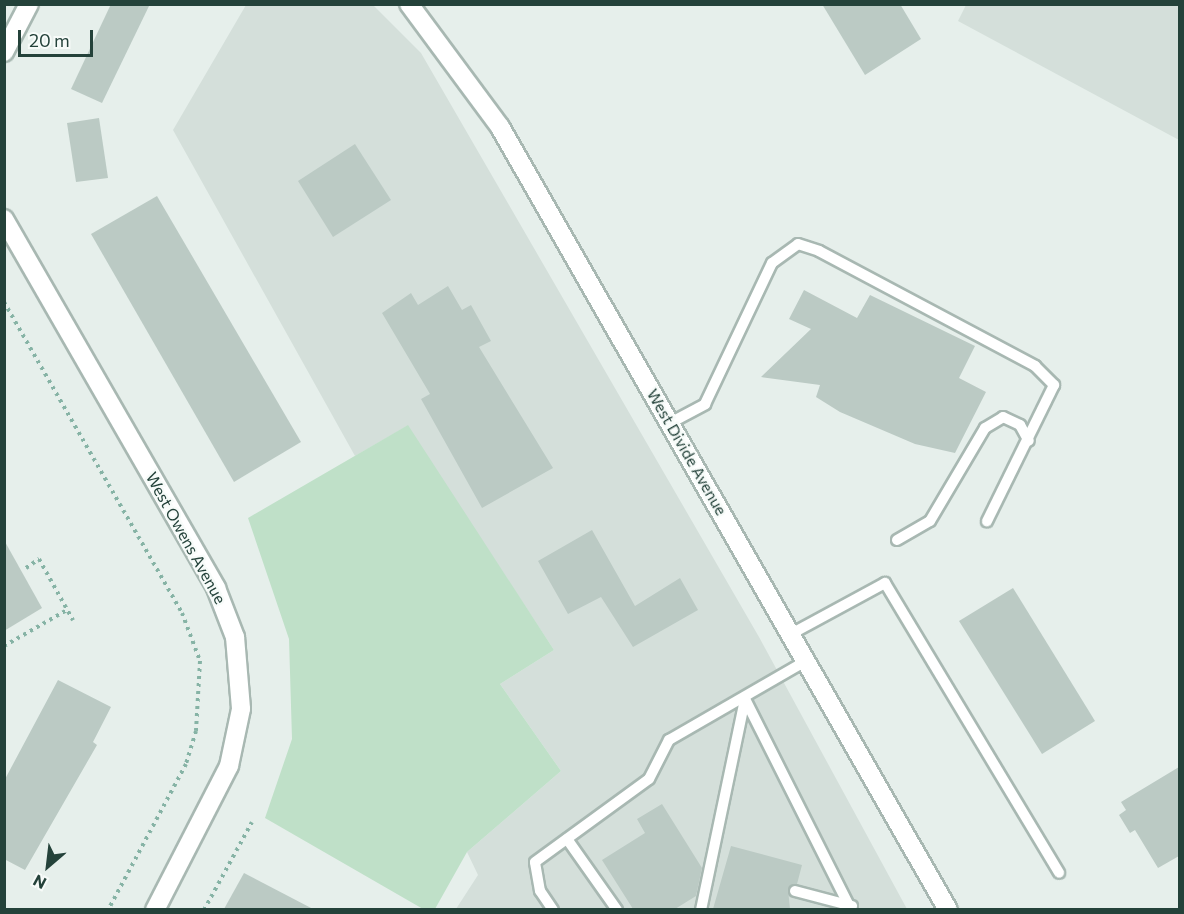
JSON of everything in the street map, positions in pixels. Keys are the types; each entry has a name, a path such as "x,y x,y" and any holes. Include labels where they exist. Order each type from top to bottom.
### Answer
{"street":[{"path":"4,52 29,4"},
{"name":"West Divide Avenue","path":"409,4 500,127 948,909"},
{"name":"West Owens Avenue","path":"4,219 216,588 235,637 241,709 229,766 155,909"}],"lane":[{"path":"670,423 705,404 772,263 798,244 819,251 1035,366 1054,385 1029,441 987,521"},
{"path":"897,540 930,521 985,428 1003,417 1020,425 1029,441"},
{"path":"791,634 885,584 1059,873"},
{"path":"553,909 540,891 535,862 649,780 669,740 745,699 806,661"},
{"path":"714,908 701,908 745,699"},
{"path":"745,699 851,908"},
{"path":"567,839 617,909"},
{"path":"711,869 723,872"},
{"path":"795,891 851,908"}],"path":[{"path":"4,302 182,613 200,661 196,731 186,764 108,909"},
{"path":"26,568 39,559 73,620"},
{"path":"4,646 68,610"},
{"path":"204,909 252,822"}],"shaded area":[{"path":"246,5 373,5 421,53 759,637 907,909 456,909 478,875 467,852 561,771 500,684 554,650 407,426 355,456 173,130"},
{"path":"966,5 1179,5 1179,140 958,21"}],"green space":[{"path":"408,425 554,650 500,684 561,771 467,852 435,909 423,909 265,818 292,739 289,639 248,518"}],"building":[{"path":"111,4 150,4 102,103 71,89"},
{"path":"822,4 900,4 921,39 865,75"},
{"path":"99,118 108,178 76,182 67,123"},
{"path":"355,144 391,200 333,237 298,181"},
{"path":"157,196 301,442 234,482 91,234"},
{"path":"448,286 462,310 471,305 491,341 479,347 553,468 482,508 421,399 430,394 382,313 411,293 418,305"},
{"path":"804,290 857,318 870,295 975,346 959,378 986,392 955,453 915,444 840,412 816,397 820,385 761,377 811,329 789,319"},
{"path":"592,530 635,606 680,578 698,610 633,647 601,597 568,614 538,561"},
{"path":"4,540 42,608 4,631"},
{"path":"1013,588 1095,721 1042,754 959,621"},
{"path":"58,680 111,707 93,742 97,745 25,870 4,859 4,781"},
{"path":"1179,767 1179,856 1158,868 1135,830 1130,833 1119,815 1126,810 1121,802"},
{"path":"662,804 702,868 696,896 675,909 633,909 602,860 645,833 637,819"},
{"path":"731,846 802,865 797,884 788,889 790,909 713,909"},
{"path":"244,873 313,909 224,909"}]}
